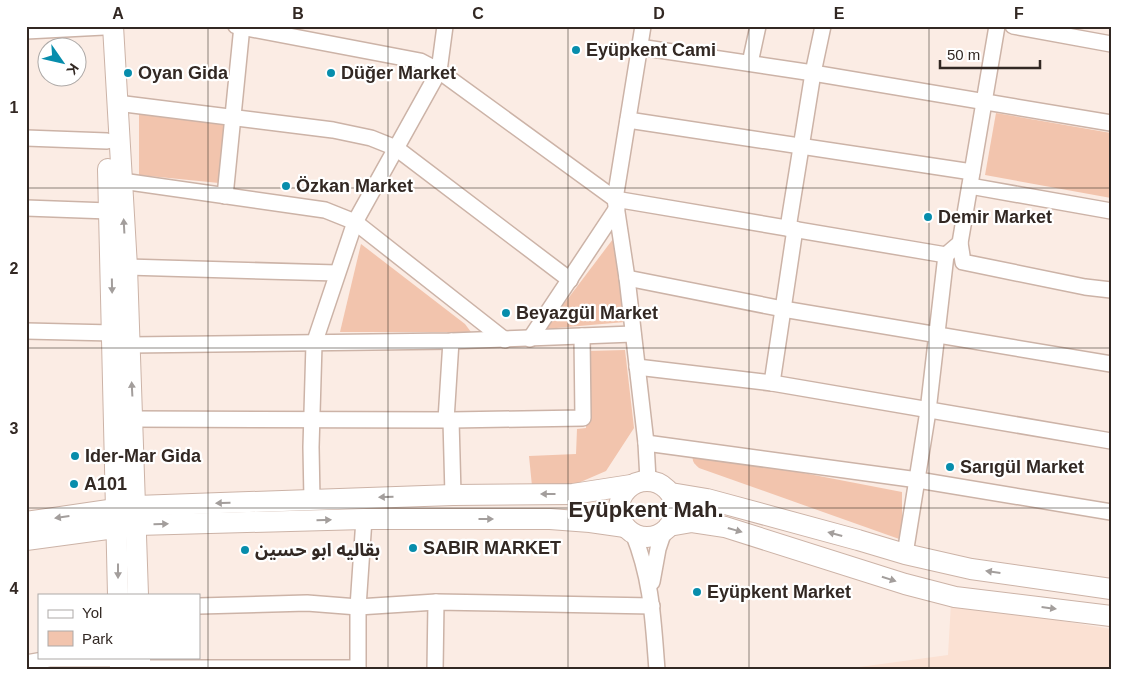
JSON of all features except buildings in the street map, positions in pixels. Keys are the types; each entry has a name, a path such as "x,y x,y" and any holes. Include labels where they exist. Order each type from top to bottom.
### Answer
{"main road":[{"path":"107,26 117,103 127,267 133,419 127,517 118,594"},
{"path":"107,26 107,141 113,333 127,517 138,594"},
{"path":"26,522 127,517 312,500 453,495 573,494 656,482 665,486 675,501 674,518 667,528 657,535 649,537 640,536 629,530 590,522 550,519 127,517 26,540"},
{"path":"629,530 620,519 618,509 624,492 639,483"},
{"path":"671,493 707,499 905,554 971,569 1111,589"},
{"path":"667,528 692,522 725,527 904,584 955,597 1111,616"}],"street":[{"path":"26,31 107,26"},
{"path":"236,26 420,60 439,71 616,204 791,229 946,255"},
{"path":"312,500 314,344 355,222 439,71 446,26"},
{"path":"639,483 646,443 627,278 616,204 643,26"},
{"path":"750,63 758,26"},
{"path":"772,383 783,309 801,146 823,26"},
{"path":"997,26 960,243 963,262 1111,290"},
{"path":"1013,26 1111,44"},
{"path":"224,196 242,27"},
{"path":"639,47 813,73 1111,123"},
{"path":"117,103 333,130 371,138 396,148 570,280"},
{"path":"628,120 801,146 971,179 1111,211"},
{"path":"26,138 107,141"},
{"path":"122,182 325,210 355,222 505,340"},
{"path":"530,339 570,280 616,204"},
{"path":"26,208 109,211"},
{"path":"905,554 928,411 946,255 960,243"},
{"path":"127,267 337,272"},
{"path":"627,278 783,309 1111,364"},
{"path":"26,332 113,333"},
{"path":"130,345 505,340 633,334"},
{"path":"133,419 449,420 583,418 582,336"},
{"path":"451,341 449,420 453,495"},
{"path":"637,367 772,383 1111,441"},
{"path":"646,443 918,480 1111,512"},
{"path":"26,663 49,659 130,664 358,669 358,607 364,519"},
{"path":"651,600 653,570 667,528"},
{"path":"629,530 646,570 651,600 657,670"},
{"path":"200,606 307,602 358,607 436,602 651,600"},
{"path":"435,670 436,602"}],"shaded area":[{"path":"951,603 1111,629 1111,670 837,670 948,655"}],"green space":[{"path":"139,113 225,121 219,183 139,175"},
{"path":"996,113 1111,133 1111,198 985,175"},
{"path":"613,239 625,322 545,329"},
{"path":"361,244 465,324 471,332 340,332"},
{"path":"625,350 634,428 606,471 569,487 532,486 529,456 576,454 577,429 586,428 587,351"},
{"path":"694,452 902,492 902,540 699,468 693,461"}],"place":[{"name":"Eyüpkent Cami","path":"576,50"},
{"name":"Oyan Gida","path":"128,73"},
{"name":"Düğer Market","path":"331,73"},
{"name":"Özkan Market","path":"286,186"},
{"name":"Demir Market","path":"928,217"},
{"name":"Beyazgül Market","path":"506,313"},
{"name":"Ider-Mar Gida","path":"75,456"},
{"name":"Sarıgül Market","path":"950,467"},
{"name":"A101","path":"74,484"},
{"name":"SABIR MARKET","path":"413,548"},
{"name":"بقاليه ابو حسين","path":"245,550"},
{"name":"Eyüpkent Market","path":"697,592"}],"district":[{"name":"Eyüpkent Mah.","path":"646,509"}]}
